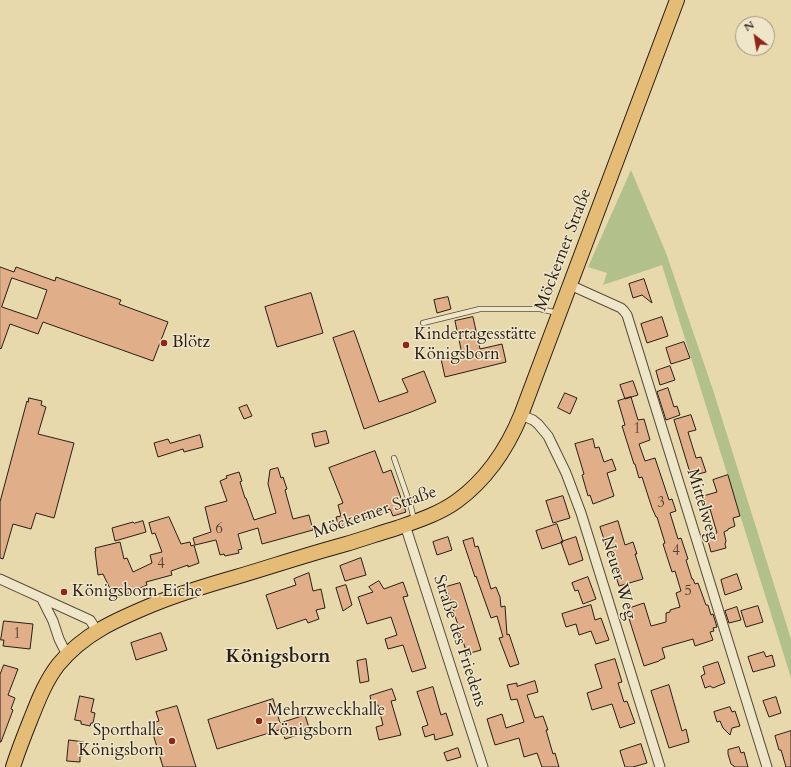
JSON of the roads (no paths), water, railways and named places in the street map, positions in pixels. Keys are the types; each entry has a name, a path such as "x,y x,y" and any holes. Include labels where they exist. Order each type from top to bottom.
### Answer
{"main road":[{"name":"Möckerner Straße","path":"13,767 47,681 67,655 78,645 108,624 131,613 182,594 410,523 436,513 463,496 480,481 496,463 506,448 521,415 677,0"}],"street":[{"name":"Mittelweg","path":"570,285 621,308 627,315 767,767"},
{"name":"Neuer Weg","path":"521,415 533,420 541,427 551,442 566,473 581,513 660,767"},
{"name":"Straße des Friedens","path":"410,523 484,767"},
{"path":"0,579 90,620 97,631"},
{"path":"42,598 67,655"}],"lane":[{"path":"423,323 480,309 540,309 559,313"},
{"path":"394,458 411,508 410,523"}],"place":[{"name":"Blötz","path":"164,343"},
{"name":"Kindertagesstätte Königsborn","path":"406,345"},
{"name":"Königsborn Eiche","path":"64,592"},
{"name":"Mehrzweckhalle Königsborn","path":"259,721"},
{"name":"Sporthalle Königsborn","path":"172,741"}],"district":[{"name":"Königsborn","path":"278,658"}]}
